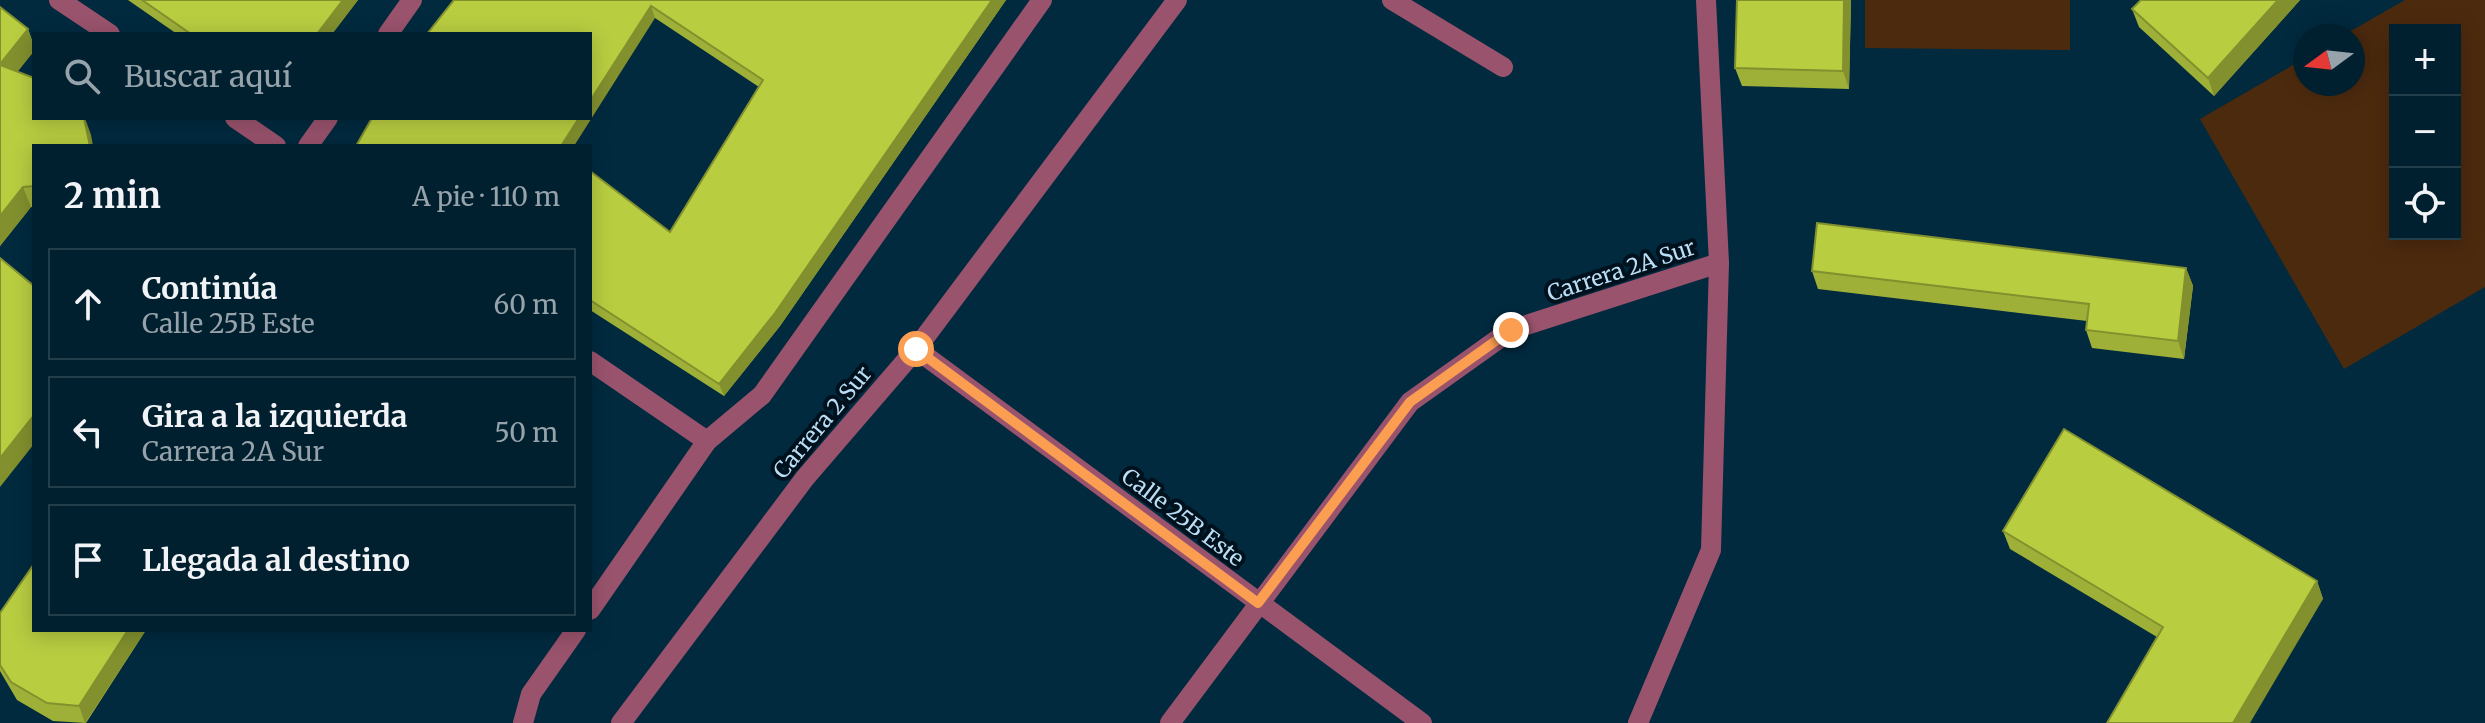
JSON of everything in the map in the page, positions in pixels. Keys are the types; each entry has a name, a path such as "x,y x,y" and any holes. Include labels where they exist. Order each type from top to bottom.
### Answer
{"street":[{"path":"59,0 107,32"},
{"path":"389,32 412,0"},
{"path":"592,607 707,441 762,395 1042,0"},
{"name":"Carrera 2 Sur","path":"621,723 805,478 916,349 1177,0"},
{"path":"1392,0 1503,67"},
{"name":"Carrera 2A Sur","path":"1170,723 1410,402 1511,330 1719,263 1706,0"},
{"path":"238,120 273,144"},
{"path":"309,144 327,120"},
{"path":"1638,723 1711,550 1719,263"},
{"name":"Calle 25B Este","path":"916,349 1422,723"},
{"path":"592,362 707,441"},
{"path":"523,723 531,694 575,632"}],"shaded area":[{"path":"1865,0 2070,0 2070,50 1865,48"},
{"path":"2405,0 2485,0 2485,287 2344,369 2200,119 2293,65 2293,96 2365,96 2363,24"}],"building":[{"path":"142,0 343,0 319,32 188,32"},
{"path":"454,0 992,0 775,313 719,384 592,301 592,173 670,232 763,80 651,6 592,98 592,32 429,32"},
{"path":"1737,0 1844,0 1843,71 1735,68"},
{"path":"2141,0 2278,0 2208,78 2132,9"},
{"path":"0,7 28,29 0,64"},
{"path":"0,65 32,77 32,120 84,120 90,144 32,144 32,186 23,187 0,216"},
{"path":"371,120 578,120 562,144 357,144"},
{"path":"1817,223 2186,268 2178,341 2086,330 2089,304 1812,271"},
{"path":"0,258 32,284 32,418 0,458"},
{"path":"2064,429 2317,581 2233,723 2107,723 2163,627 2003,531"},
{"path":"32,567 32,632 127,632 79,706 47,703 11,682 0,665 0,613"}],"route":[{"path":"916,349 1258,603 1410,402 1511,330"}]}
